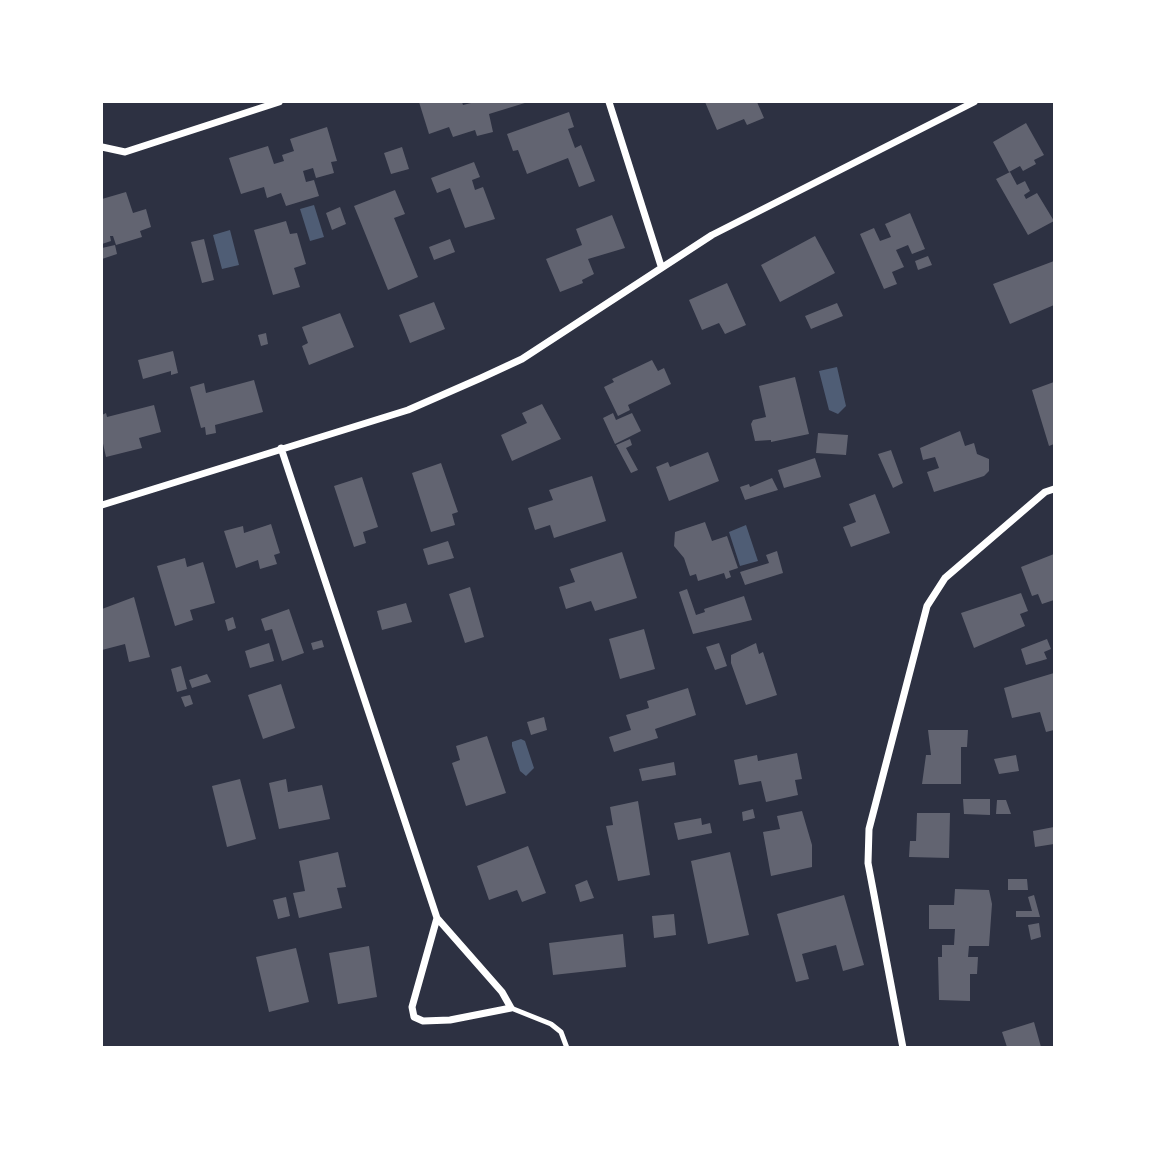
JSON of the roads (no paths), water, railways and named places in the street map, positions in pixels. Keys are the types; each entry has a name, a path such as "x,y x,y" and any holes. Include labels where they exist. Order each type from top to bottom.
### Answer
{"street":[{"path":"102,147 125,152 279,102"},
{"path":"610,102 662,267"},
{"path":"102,505 408,410 481,378 522,359 712,235 974,102"},
{"path":"281,448 437,918 502,992 511,1009 443,1021 423,1021 414,1017 412,1007 437,918"},
{"path":"903,1048 869,863 869,830 927,606 945,578 1045,492 1055,489"}],"lane":[{"path":"511,1009 551,1024 561,1032 566,1048"}],"water":[{"path":"314,205 324,237 310,241 300,209"},
{"path":"230,230 239,265 222,269 213,235"},
{"path":"837,367 846,406 838,414 829,410 819,371"},
{"path":"746,525 758,561 740,566 729,532"},
{"path":"521,739 525,741 534,768 526,776 520,771 512,746 512,742"}]}
